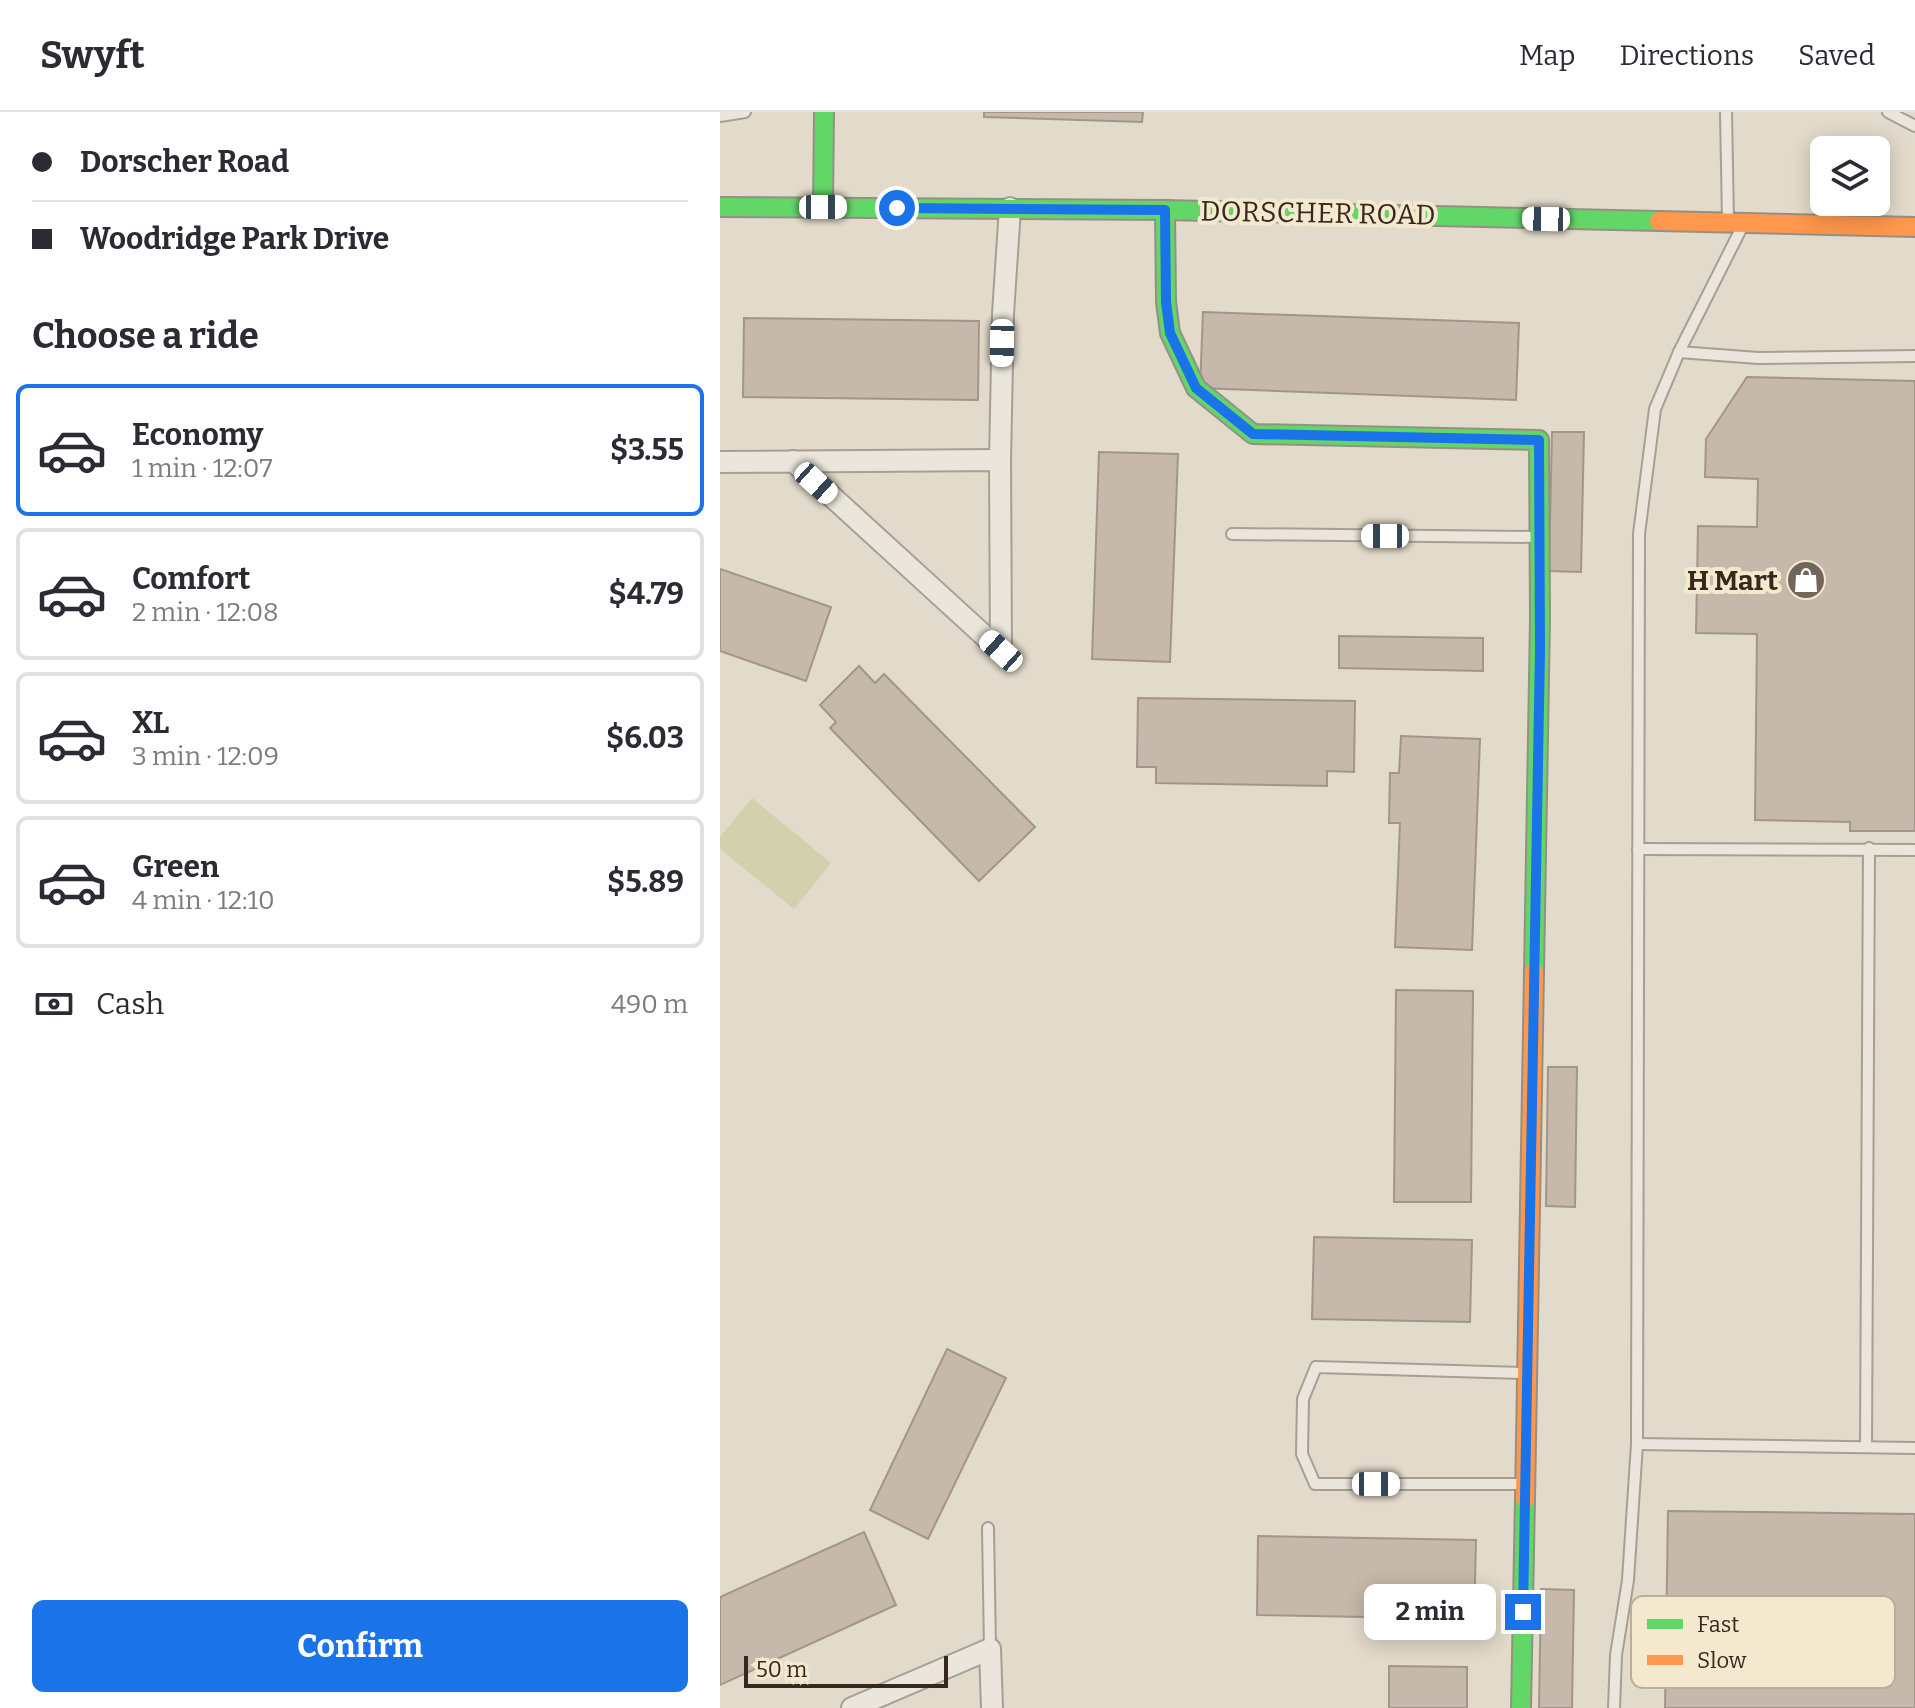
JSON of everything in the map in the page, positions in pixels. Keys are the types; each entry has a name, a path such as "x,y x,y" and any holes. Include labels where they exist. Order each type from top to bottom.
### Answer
{"street":[{"path":"823,207 824,112"},
{"name":"DORSCHER ROAD","path":"720,207 1165,210 1915,227"},
{"path":"793,461 1001,651 1000,460 1003,314 1010,208"},
{"path":"1165,210 1166,302 1170,333 1196,388 1253,434 1539,440 1540,619 1521,1708"},
{"path":"720,462 1000,460"},
{"path":"852,1708 990,1649 992,1708"}],"lane":[{"path":"720,116 745,112"},
{"path":"1614,1708 1616,1655 1628,1580 1637,1444 1639,534 1655,409 1736,223 1726,112"},
{"path":"1888,112 1915,126"},
{"path":"1679,352 1758,358 1915,356"},
{"path":"1232,534 1538,537"},
{"path":"1866,1447 1869,848"},
{"path":"1638,849 1915,850"},
{"path":"1526,1485 1315,1484 1302,1454 1303,1399 1316,1367 1529,1373"},
{"path":"1637,1444 1915,1448"},
{"path":"988,1528 990,1649"}],"shaded area":[{"path":"752,798 831,863 794,909 720,849 720,837"}],"building":[{"path":"984,112 1143,112 1142,122 984,117"},
{"path":"1203,312 1519,323 1516,400 1200,388"},
{"path":"744,318 979,321 978,400 743,397"},
{"name":"H Mart","path":"1747,377 1915,381 1915,831 1850,831 1850,822 1755,820 1757,634 1696,633 1698,526 1757,527 1758,479 1705,477 1706,439"},
{"path":"1552,432 1584,432 1581,572 1549,571"},
{"path":"1099,452 1178,454 1170,662 1092,659"},
{"path":"720,569 831,607 806,681 720,651"},
{"path":"1339,636 1483,638 1483,671 1339,668"},
{"path":"859,666 875,683 884,674 1035,827 979,881 830,728 836,722 820,705"},
{"path":"1138,698 1355,701 1354,772 1327,771 1327,786 1156,783 1156,767 1137,767"},
{"path":"1401,736 1480,739 1472,950 1395,947 1400,823 1389,823 1390,773 1399,773"},
{"path":"1396,990 1473,991 1471,1202 1394,1202"},
{"path":"1548,1067 1577,1067 1575,1207 1546,1206"},
{"path":"1314,1237 1472,1240 1470,1322 1312,1319"},
{"path":"947,1349 1006,1378 928,1539 870,1510"},
{"path":"1668,1511 1915,1514 1915,1708 1665,1708 1665,1688 1895,1688 1895,1596 1667,1596"},
{"path":"864,1532 896,1605 720,1685 720,1597"},
{"path":"1258,1536 1476,1540 1474,1619 1257,1615"},
{"path":"1541,1589 1574,1590 1572,1708 1539,1708"},
{"path":"1389,1666 1467,1667 1467,1708 1389,1708"}],"traffic: fast":[{"path":"823,207 824,112"},
{"path":"720,207 1165,210 1659,221"},
{"path":"1165,210 1166,302 1170,333 1196,388 1253,434 1539,440 1540,619 1534,972"},
{"path":"1521,1708 1525,1499"}],"traffic: slow":[{"path":"1659,221 1915,227"},
{"path":"1525,1499 1534,972"}],"place":[{"name":"H Mart","path":"1806,580"}],"route":[{"path":"897,208 1165,210 1166,302 1170,333 1196,388 1253,434 1539,440 1540,650 1523,1612"}]}
